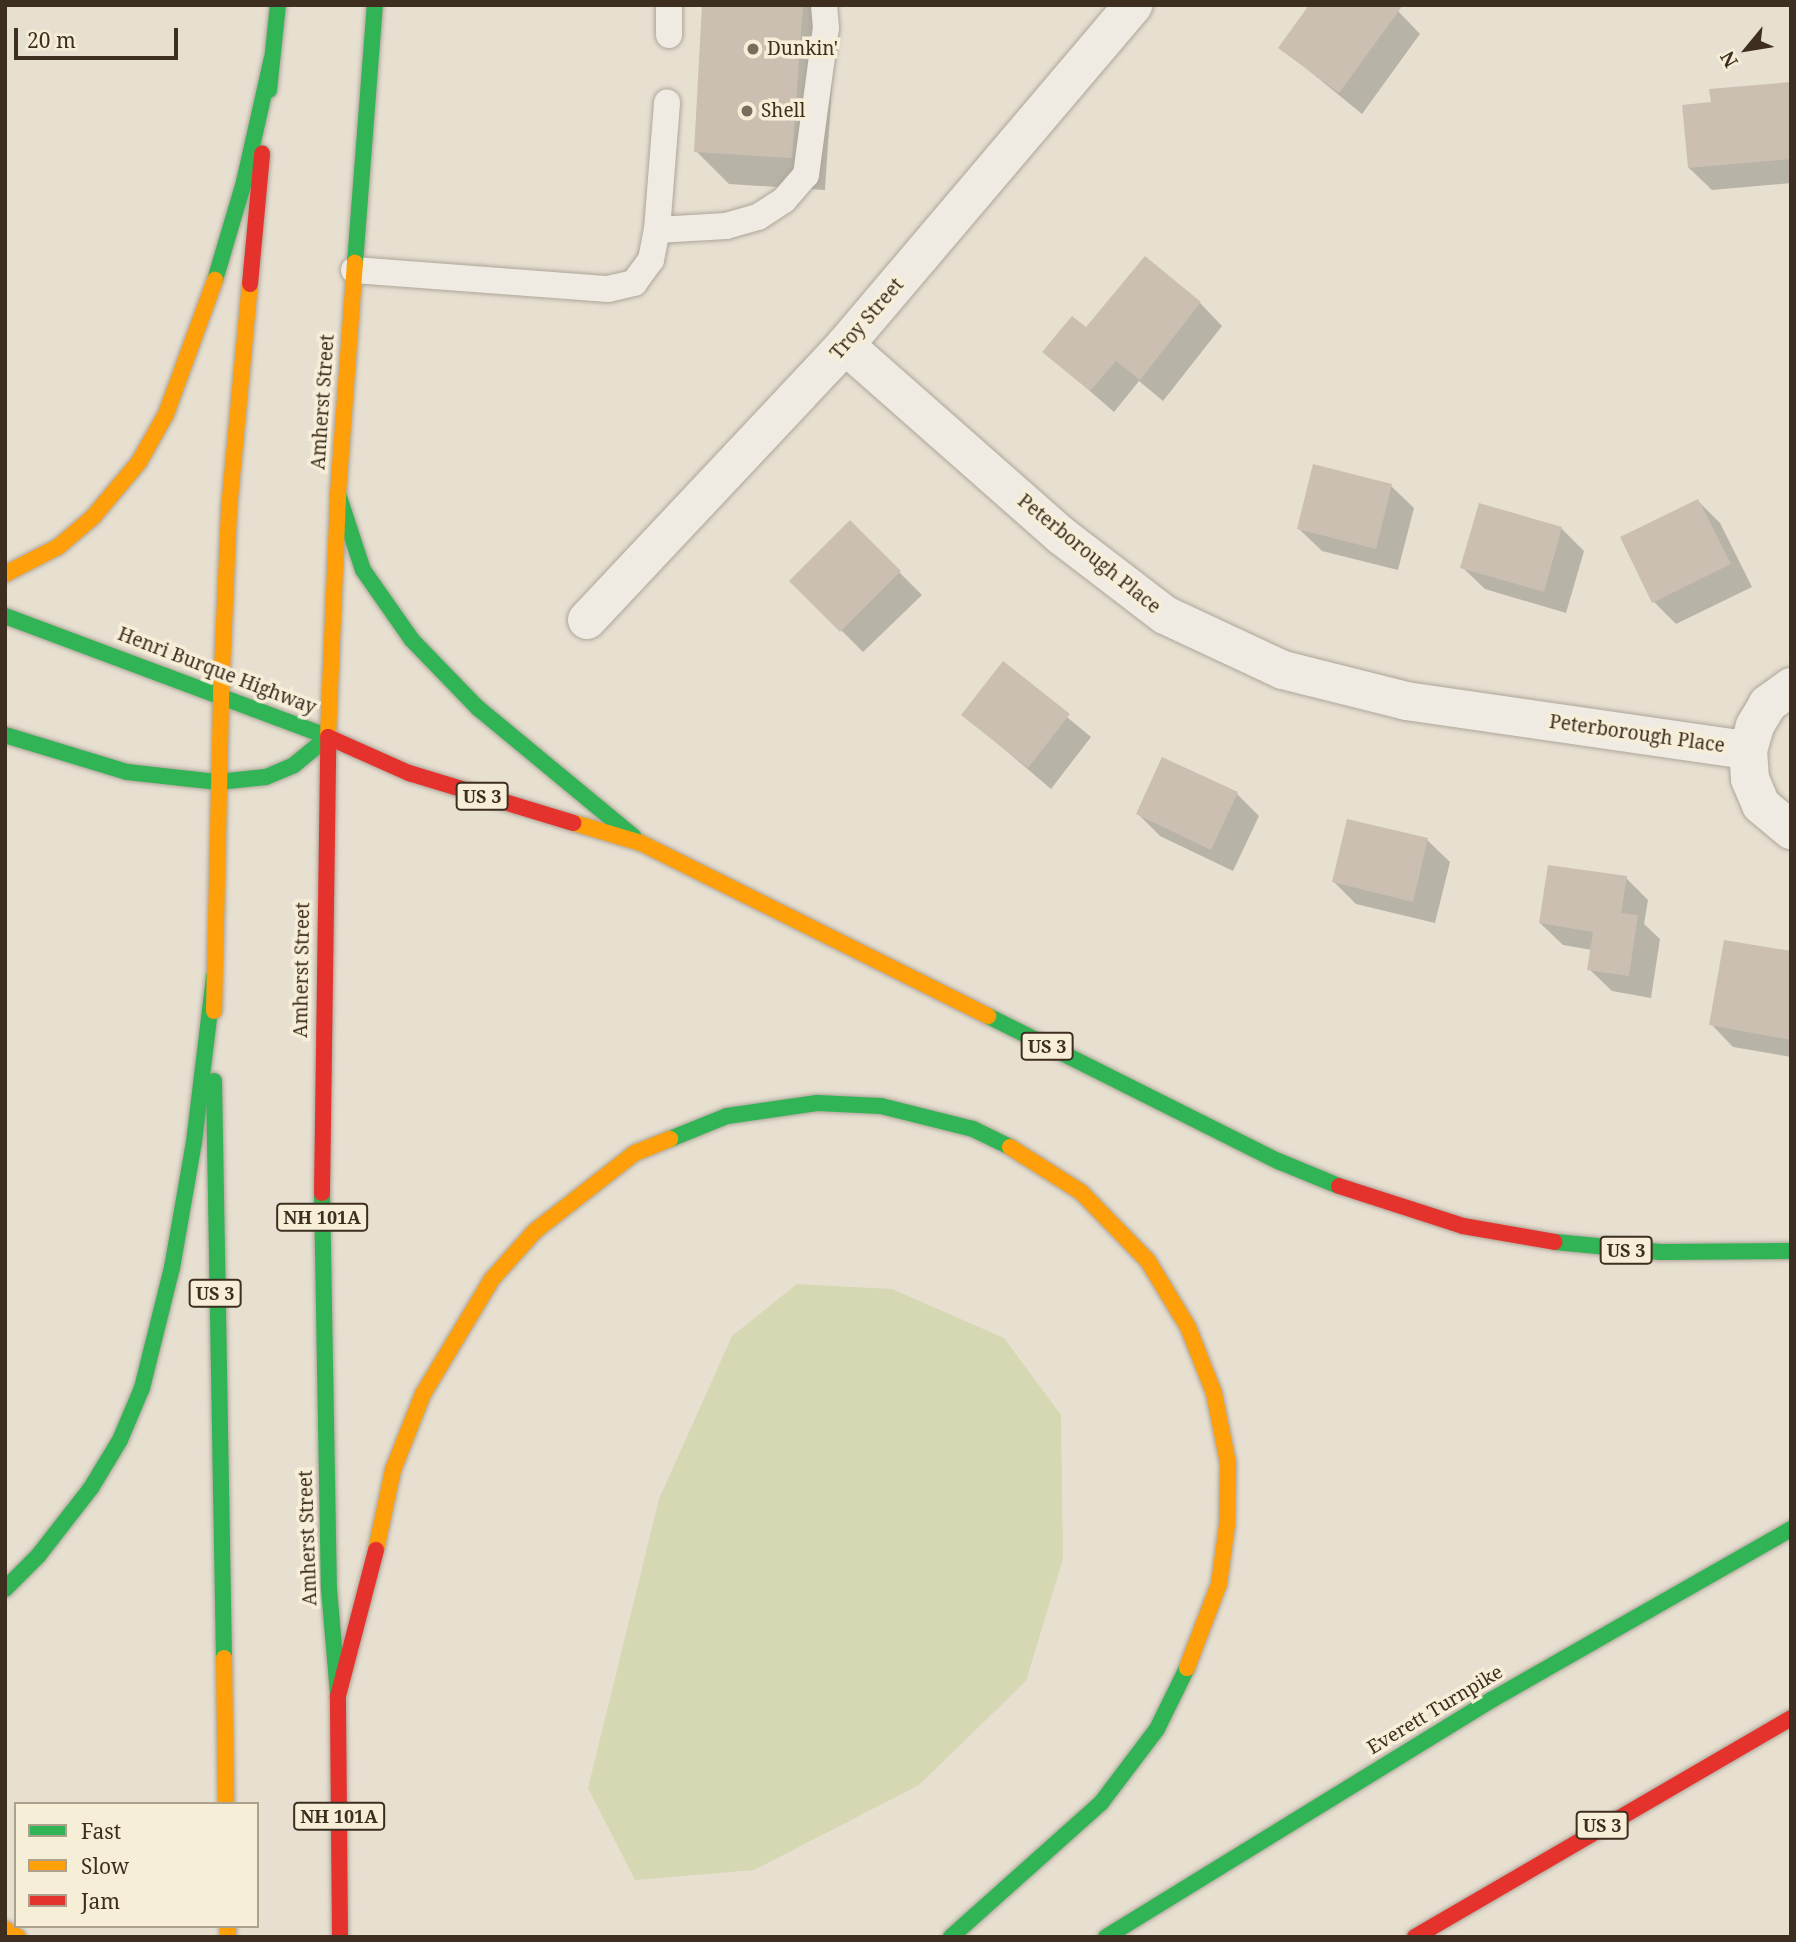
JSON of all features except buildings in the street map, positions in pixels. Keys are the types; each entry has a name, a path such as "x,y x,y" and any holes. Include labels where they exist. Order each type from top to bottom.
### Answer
{"main road":[{"path":"218,782 235,431 278,5"},
{"name":"Amherst Street","path":"340,1937 338,1696 329,1589 322,1184 328,737 338,494 375,5"},
{"path":"5,574 58,547 93,517 139,462 166,414 206,311 244,182 272,58"},
{"path":"338,494 363,570 412,640 478,708 641,843"},
{"name":"Henri Burque Highway","path":"5,616 221,694 328,737 300,761 266,777 218,782 127,772 5,735"},
{"name":"US 3","path":"328,737 409,773 641,843 1278,1161 1371,1199 1463,1227 1563,1243 1661,1252 1791,1251"},
{"name":"US 3","path":"218,782 214,977 216,1366 226,1802"},
{"path":"5,1589 38,1556 85,1496 120,1440 142,1388 174,1256 214,977"},
{"path":"338,1696 363,1608 393,1469 418,1406 492,1279 558,1210 609,1170 662,1139 757,1108 817,1103 881,1106 973,1129 1028,1156 1081,1192 1148,1261 1203,1358 1223,1430 1229,1495 1224,1555 1210,1614 1157,1729 1101,1803 951,1937"},
{"name":"Everett Turnpike","path":"1106,1937 1493,1699 1791,1529"},
{"name":"US 3","path":"1415,1937 1791,1718"},
{"path":"5,1929 18,1937"}],"street":[{"name":"Troy Street","path":"587,620 845,345 1133,5"},
{"name":"Peterborough Place","path":"845,345 1063,537 1165,615 1283,670 1406,701 1748,750"},
{"name":"Peterborough Place","path":"1791,687 1768,704 1755,726 1748,750 1750,779 1761,805 1791,830"}],"lane":[{"path":"669,5 669,35"},
{"path":"657,230 726,226 758,217 784,200 806,175 826,28 824,5"},
{"path":"354,271 608,289 634,283 651,260 657,230 667,102"}],"green space":[{"path":"797,1284 892,1289 1004,1338 1061,1415 1063,1559 1026,1681 919,1785 754,1870 635,1880 588,1788 659,1499 732,1336"}],"traffic: fast":[{"path":"269,90 278,5"},
{"path":"355,263 375,5"},
{"path":"215,280 244,182 272,58"},
{"path":"338,494 363,570 412,640 478,708 634,837"},
{"path":"5,616 328,737"},
{"path":"5,735 127,772 218,782 266,777 294,765 328,737"},
{"path":"5,1589 38,1556 91,1488 120,1440 142,1388 172,1268 194,1142 214,977"},
{"path":"988,1016 1278,1161 1339,1186"},
{"path":"214,1081 224,1658"},
{"path":"670,1139 727,1116 817,1103 881,1106 973,1129 1010,1147"},
{"path":"322,1193 329,1589 338,1693"},
{"path":"1555,1242 1661,1252 1791,1251"},
{"path":"1106,1937 1493,1699 1791,1529"},
{"path":"951,1937 1101,1803 1157,1729 1187,1668"}],"traffic: slow":[{"path":"328,737 338,494 355,263"},
{"path":"5,574 58,547 93,517 139,462 166,414 215,280"},
{"path":"221,694 229,509 250,284"},
{"path":"214,1011 221,694"},
{"path":"574,823 641,843 988,1016"},
{"path":"376,1550 393,1470 423,1394 492,1279 535,1231 635,1153 670,1139"},
{"path":"1010,1147 1081,1192 1148,1261 1188,1327 1214,1393 1228,1463 1227,1525 1219,1584 1187,1668"},
{"path":"224,1658 226,1802"},
{"path":"228,1928 228,1937"},
{"path":"5,1929 18,1937"}],"traffic: jam":[{"path":"250,284 262,154"},
{"path":"322,1193 328,737"},
{"path":"328,737 409,773 574,823"},
{"path":"1339,1186 1463,1226 1555,1242"},
{"path":"340,1937 338,1696 376,1550"},
{"path":"1415,1937 1791,1718"}],"place":[{"name":"Dunkin'","path":"753,49"},
{"name":"Shell","path":"747,111"}]}
